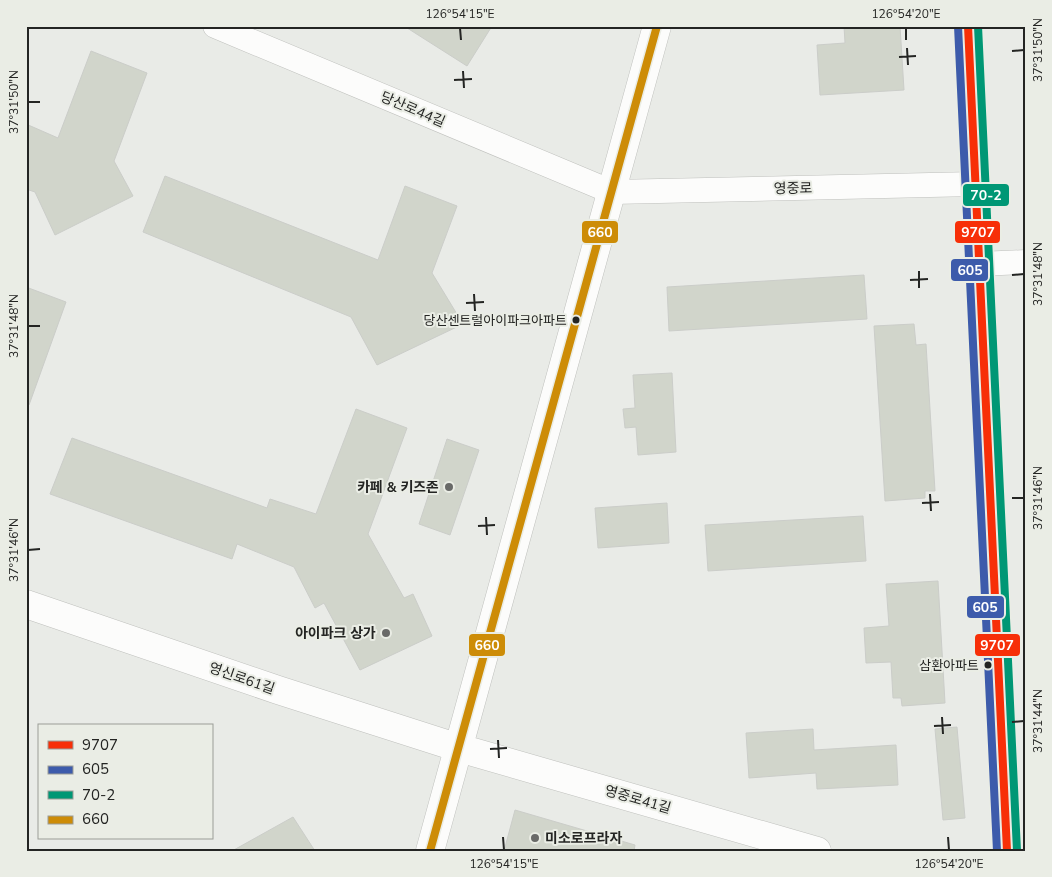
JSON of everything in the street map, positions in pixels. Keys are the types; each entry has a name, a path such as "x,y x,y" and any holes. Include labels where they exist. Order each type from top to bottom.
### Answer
{"main road":[{"path":"430,851 460,748 657,26"},
{"path":"968,26 1007,851"},
{"name":"영신로61길","path":"26,604 278,690 460,748"},
{"name":"영중로41길","path":"460,748 817,851"}],"street":[{"name":"당산로44길","path":"215,26 612,192"},
{"name":"영중로","path":"612,192 975,184"},
{"path":"979,264 1026,262"}],"building":[{"path":"404,26 492,26 467,66"},
{"path":"844,26 900,26 904,90 820,95 817,45 845,43"},
{"path":"91,51 147,73 114,161 133,196 55,235 35,192 26,189 26,124 58,138"},
{"path":"165,176 378,260 405,186 457,206 432,273 463,324 377,365 351,317 143,232"},
{"path":"864,275 867,319 669,331 667,287"},
{"path":"26,287 66,302 29,405 26,404"},
{"path":"914,324 916,345 926,344 935,491 925,491 925,498 885,501 874,326"},
{"path":"672,373 676,452 638,455 636,427 625,428 623,409 635,408 633,375"},
{"path":"356,409 407,428 368,534 404,598 413,594 432,636 360,670 324,603 315,608 294,567 237,544 232,559 50,494 72,438 267,508 270,499 316,514"},
{"name":"카페 & 키즈존","path":"447,439 479,450 450,535 419,524"},
{"path":"667,503 669,543 598,548 595,508"},
{"path":"863,516 866,561 708,571 705,525"},
{"path":"938,581 945,703 902,706 901,698 893,698 891,662 866,663 864,628 889,626 886,584"},
{"path":"957,727 965,818 943,820 935,729"},
{"path":"813,729 814,750 896,745 898,785 817,789 816,773 749,778 746,733"},
{"path":"515,810 635,845 634,851 504,851"},
{"path":"293,817 315,851 232,851"}],"transit line":[{"name":"660","path":"430,851 657,26"},
{"name":"605","path":"958,26 997,851"},
{"name":"9707","path":"968,26 1007,851"},
{"name":"70-2","path":"978,26 1017,851"}],"place":[{"name":"당산센트럴아이파크아파트","path":"576,320"},
{"name":"카페 & 키즈존","path":"449,487"},
{"name":"아이파크 상가","path":"386,633"},
{"name":"삼환아파트","path":"988,665"},
{"name":"미소로프라자","path":"535,838"}]}
